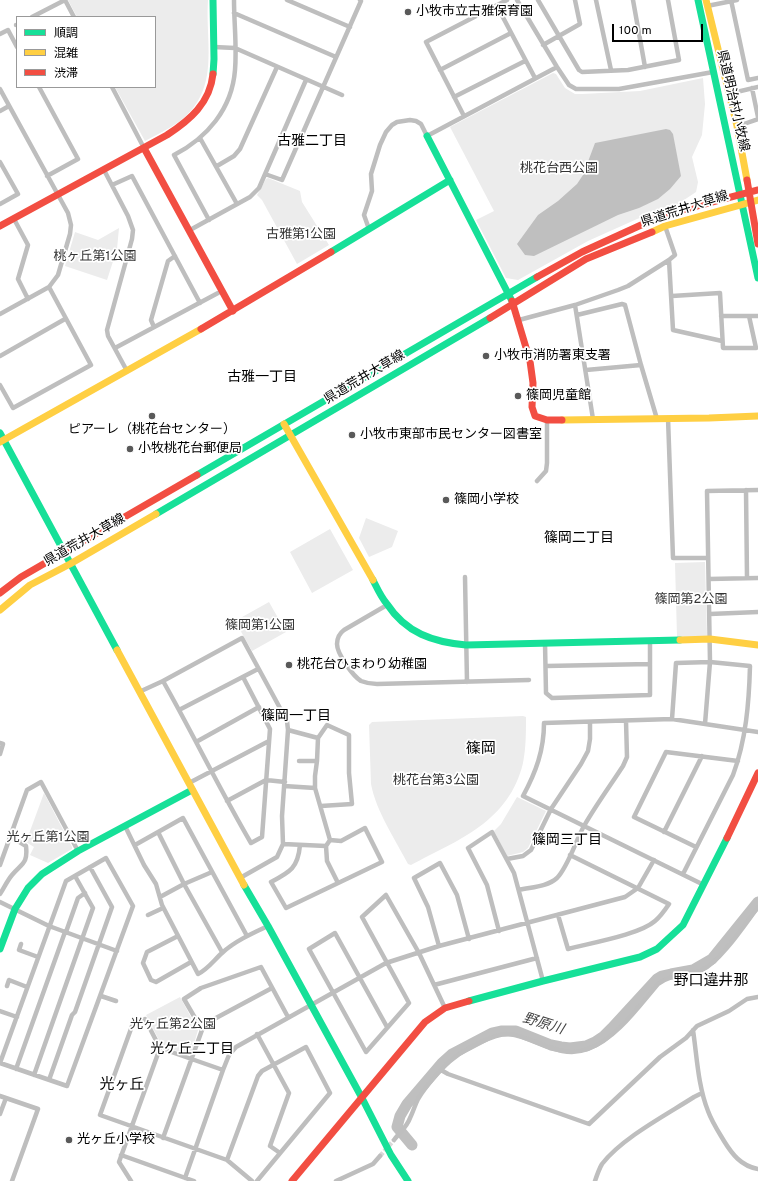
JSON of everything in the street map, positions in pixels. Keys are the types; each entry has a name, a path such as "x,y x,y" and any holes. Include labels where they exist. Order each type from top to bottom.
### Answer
{"street":[{"path":"34,16 65,0 73,16"},
{"path":"0,226 144,148 179,128 191,118 207,95 212,83 214,66 213,0"},
{"path":"209,220 174,155 191,146 200,138 220,116 230,94 235,70 234,0"},
{"path":"287,0 350,27"},
{"path":"265,174 282,180 350,27 361,1 360,0"},
{"path":"464,116 426,42 507,0"},
{"path":"517,0 556,67 569,85 576,89 619,89 643,86 713,72"},
{"path":"538,0 579,70 582,72 628,70 679,60 668,0"},
{"path":"543,45 580,24 575,0"},
{"path":"596,0 611,70"},
{"path":"633,0 645,67"},
{"name":"県道明治村小牧線","path":"698,0 758,278"},
{"path":"706,3 737,0"},
{"path":"731,1 748,80 758,78"},
{"name":"県道明治村小牧線","path":"706,3 737,126 749,192 755,201 758,244"},
{"path":"497,6 535,78"},
{"path":"234,12 336,57"},
{"path":"0,34 8,30 16,45"},
{"path":"440,70 510,33"},
{"path":"214,47 235,48 342,95"},
{"path":"454,97 525,61"},
{"path":"217,166 228,160 240,149 277,67"},
{"path":"427,136 556,67"},
{"path":"190,230 255,194 259,188 306,80"},
{"path":"728,94 758,87"},
{"path":"40,88 78,159 48,176"},
{"path":"113,88 233,311"},
{"path":"741,125 758,118 757,104 752,88"},
{"path":"0,89 68,213 71,225 70,234 58,275 49,287 0,314"},
{"path":"0,111 9,106"},
{"path":"369,229 364,215 372,191 370,174 380,145 386,132 392,125 397,122 410,120 416,121 421,124 514,304 530,361 533,383 532,407 536,416 547,420 758,416"},
{"path":"200,138 237,204"},
{"path":"0,162 18,194 0,204"},
{"path":"104,170 128,216 133,230 132,239 107,330 108,336 128,371"},
{"path":"112,185 132,176 200,303"},
{"path":"408,1181 391,1155 362,1098 190,787 1,438 128,371 233,311 450,180"},
{"name":"県道荒井大草線","path":"0,593 21,577 508,293 582,252 663,215 758,190"},
{"name":"県道荒井大草線","path":"0,610 30,585 70,564 291,436 514,304 586,259 665,226 755,201"},
{"path":"14,219 28,245 18,279 28,299"},
{"path":"519,320 575,305 628,286 669,260 675,255 665,226"},
{"path":"154,328 151,320 168,261 175,256"},
{"path":"669,260 673,330 722,341"},
{"path":"0,385 12,408 91,365 65,320 49,287"},
{"path":"115,348 218,293"},
{"path":"672,296 720,293 723,348 756,348 749,316"},
{"path":"577,314 622,304 625,305 657,418"},
{"path":"575,305 593,419"},
{"path":"721,316 757,316"},
{"path":"0,356 65,320"},
{"path":"586,370 641,365"},
{"path":"668,418 673,558 708,558"},
{"path":"537,481 546,471 548,463 547,420"},
{"path":"284,424 387,605 404,624 419,635 440,642 466,645 710,639 734,640 758,646"},
{"path":"746,490 747,578"},
{"path":"705,724 710,662 707,491 758,490"},
{"path":"465,577 467,682"},
{"path":"709,579 758,578"},
{"path":"387,605 339,634 337,644 340,652 352,672 360,680 368,684 529,680"},
{"path":"710,614 758,612"},
{"path":"139,692 163,681 242,638 287,721 288,730 282,816 283,844 277,857 240,878"},
{"path":"545,643 546,693 552,698 650,695 650,641"},
{"path":"672,719 676,663 710,662 750,666 749,693 742,749 738,762 733,775 683,874"},
{"path":"546,666 650,664"},
{"path":"179,710 258,669"},
{"path":"163,681 251,843 262,837 270,729 243,677"},
{"path":"196,742 259,707"},
{"path":"704,885 523,796 540,759 544,740 544,723 672,719 758,732"},
{"path":"519,890 551,882 558,877 563,870 584,826 623,766 626,757 626,721"},
{"path":"507,859 523,856 531,850 551,809 588,751 590,722"},
{"path":"321,806 352,804 349,773 349,735 326,725 318,738 315,788 330,840 326,846 327,861 338,883"},
{"path":"288,730 318,738"},
{"path":"0,949 14,909 25,892 38,877 78,851 125,826 190,787 211,771 269,741"},
{"path":"0,743 3,744 0,754"},
{"path":"696,846 634,817 666,752 738,762"},
{"path":"664,832 702,756"},
{"path":"299,761 317,762"},
{"path":"292,1181 425,1022 445,1008 543,981 640,957 657,949 672,936 683,925 758,773"},
{"path":"227,801 266,780 315,788"},
{"path":"0,865 27,790 41,782 78,851"},
{"path":"134,845 183,818 247,936"},
{"path":"125,826 144,865 156,884 163,908 198,974 204,972 222,952 247,936 268,926"},
{"path":"300,845 299,857 294,867 287,874 271,882 286,908 382,862 365,828 341,841 330,840"},
{"path":"158,832 184,884 222,952"},
{"path":"499,931 487,885 468,848 492,832 514,873 543,981"},
{"path":"0,894 11,876 25,862 27,855 26,846 10,836"},
{"path":"283,844 326,846"},
{"path":"558,915 568,949 639,931 655,922 668,904 570,855"},
{"path":"106,858 133,906 67,1086 0,1063 66,881 90,867 106,858"},
{"path":"185,1178 223,1070 229,1055 236,1047 386,963 438,946 625,897 638,888 654,860"},
{"path":"438,946 428,907 414,878 440,863 457,895 469,939"},
{"path":"49,1080 112,907 90,867"},
{"path":"160,897 184,884 212,872"},
{"path":"34,1075 93,908 75,876"},
{"path":"16,1068 78,898 85,893"},
{"path":"387,1027 335,933 309,949 366,1052 409,1003 362,917 386,895 419,953 445,1008"},
{"path":"0,902 49,926 117,951"},
{"path":"394,1140 410,1120 418,1099 441,1070 453,1058 493,1036 501,1034 518,1036 556,1050 564,1051 580,1051 597,1045 618,1028 658,984 672,976 692,974 701,971 714,963 758,907"},
{"path":"148,915 163,908"},
{"path":"178,936 147,952 143,964 152,980 156,982 191,962"},
{"path":"21,944 19,950 38,957"},
{"path":"434,985 537,958"},
{"path":"202,1030 184,998 201,988 261,967 288,1017"},
{"path":"7,986 9,980 27,987"},
{"path":"164,1138 202,1030 208,1023 216,1018 272,988"},
{"path":"101,996 116,1001"},
{"path":"441,1070 448,1074 589,1124 660,1057 686,1038 697,1026 729,1011 747,999 758,997"},
{"path":"0,1011 17,1017"},
{"path":"223,1070 160,1048 145,1019 132,1026 100,1115 228,1160 252,1181"},
{"path":"693,1030 702,1093 711,1118 731,1153 740,1161 758,1169"},
{"path":"257,1034 290,1093 270,1146 280,1153"},
{"path":"0,1047 5,1049"},
{"path":"228,1160 258,1076 274,1064 306,1047 330,1093 257,1181"},
{"path":"131,1181 119,1162 160,1048"},
{"path":"595,1181 602,1164 616,1150 640,1131 702,1093"},
{"path":"0,1096 38,1109 12,1181"},
{"path":"0,1114 6,1098"},
{"path":"122,1156 194,1181"},
{"path":"336,1181 373,1164 380,1156"}],"green space":[{"path":"68,0 208,0 209,49 206,80 201,95 193,108 176,124 145,141 116,88 156,88 156,16 76,16"},
{"name":"桃花台西公園","path":"553,73 556,74 565,88 575,94 640,91 703,78 705,104 702,135 692,157 698,182 696,192 678,204 637,219 588,241 518,280 506,278 476,220 494,211 450,127"},
{"name":"古雅第1公園","path":"268,178 300,191 302,202 329,245 297,264 262,200 257,195"},
{"name":"桃ヶ丘第1公園","path":"119,228 117,249 107,280 65,266 75,232 98,240"},
{"path":"366,518 398,531 392,547 369,557 359,538"},
{"path":"330,529 353,570 312,593 290,552"},
{"name":"篠岡第2公園","path":"705,562 707,636 677,637 675,563"},
{"name":"篠岡第1公園","path":"269,602 286,632 252,651 235,621"},
{"name":"桃花台第3公園","path":"526,717 523,763 516,783 506,800 494,815 479,827 446,847 411,865 408,864 381,815 373,794 371,784 369,725 372,722"},
{"name":"光ヶ丘第1公園","path":"44,793 72,847 72,849 48,863 30,855 34,847 26,842"},
{"path":"517,797 546,811 528,848 523,852 507,856 494,831 501,824"},
{"name":"光ヶ丘第2公園","path":"180,997 198,1030 191,1054 188,1055 163,1046 146,1015"}],"shaded area":[{"path":"666,129 670,130 673,134 681,176 670,189 658,199 639,208 618,215 534,256 525,255 517,244 538,215 558,201 577,184 583,175 595,143"}],"waterway":[{"name":"野原川","path":"412,1145 397,1127 400,1116 407,1104 442,1063 452,1054 492,1033 501,1031 516,1031 551,1045 561,1047 570,1048 586,1046 595,1042 612,1028 657,979 662,976 693,970 712,959 758,902"}],"tunnel":[{"path":"380,1156 394,1140"}],"traffic: fast":[{"path":"213,0 213,74"},
{"path":"698,0 758,278"},
{"path":"427,136 512,301"},
{"path":"331,252 450,180"},
{"path":"197,475 537,277"},
{"path":"156,514 490,318"},
{"path":"0,433 117,650"},
{"path":"373,580 379,592 394,614 403,622 421,634 454,644 466,645 680,640"},
{"path":"0,949 15,909 28,888 42,874 78,851 192,790"},
{"path":"469,1001 640,957 657,949 683,925 727,838"},
{"path":"244,885 362,1098 391,1155 408,1181"}],"traffic: slow":[{"path":"706,0 737,126 747,180"},
{"path":"652,232 665,226 758,200"},
{"path":"0,442 201,329"},
{"path":"562,420 758,416"},
{"path":"284,424 373,580"},
{"path":"0,610 30,585 70,564 156,514"},
{"path":"680,640 710,639 758,645"},
{"path":"117,650 244,885"}],"traffic: jam":[{"path":"0,226 167,135 198,110 208,94 213,74"},
{"path":"144,148 233,311"},
{"path":"747,180 758,244"},
{"path":"537,277 582,252 663,215 758,190"},
{"path":"490,318 586,259 652,232"},
{"path":"201,329 331,252"},
{"path":"512,301 530,361 533,383 532,407 535,416 547,420 562,420"},
{"path":"0,593 21,577 197,475"},
{"path":"727,838 758,773"},
{"path":"292,1181 425,1022 445,1008 469,1001"}],"place":[{"name":"小牧市立古雅保育園","path":"408,12"},
{"name":"小牧市消防署東支署","path":"486,356"},
{"name":"篠岡児童館","path":"518,396"},
{"name":"ピアーレ（桃花台センター）","path":"152,416"},
{"name":"小牧市東部市民センター図書室","path":"352,435"},
{"name":"小牧桃花台郵便局","path":"130,449"},
{"name":"篠岡小学校","path":"446,500"},
{"name":"桃花台ひまわり幼稚園","path":"289,665"},
{"name":"光ヶ丘小学校","path":"69,1140"}],"district":[{"name":"古雅二丁目","path":"312,142"},
{"name":"古雅一丁目","path":"262,378"},
{"name":"篠岡二丁目","path":"579,539"},
{"name":"篠岡一丁目","path":"296,717"},
{"name":"篠岡","path":"481,750"},
{"name":"篠岡三丁目","path":"567,841"},
{"name":"野口違井那","path":"711,982"},
{"name":"光ケ丘二丁目","path":"192,1050"},
{"name":"光ヶ丘","path":"122,1086"}]}
